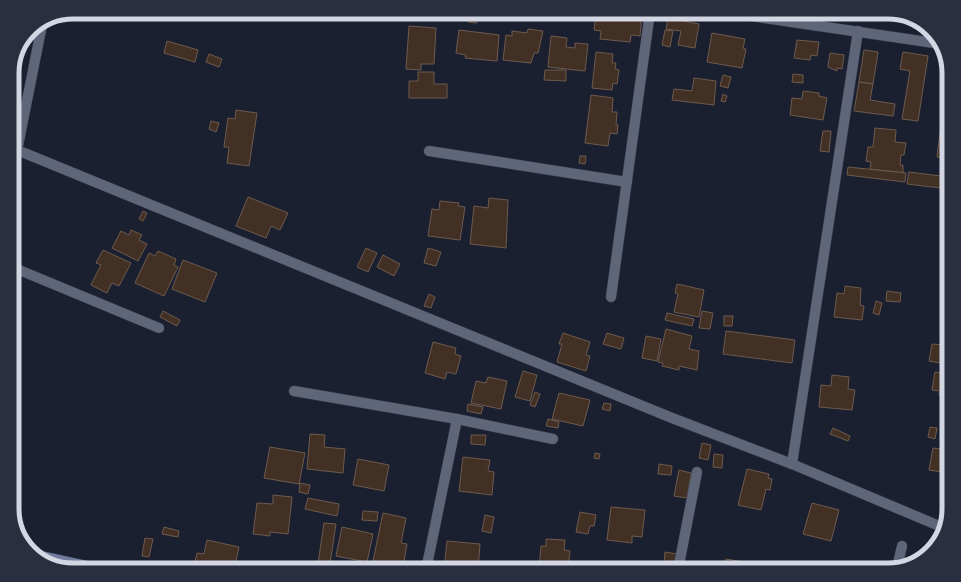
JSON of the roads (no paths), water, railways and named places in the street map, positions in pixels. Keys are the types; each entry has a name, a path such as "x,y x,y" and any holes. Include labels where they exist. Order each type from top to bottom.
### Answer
{"street":[{"path":"611,297 649,19"},
{"path":"773,19 933,43"},
{"path":"19,140 41,30"},
{"path":"792,464 858,31"},
{"path":"19,151 657,412 792,464 939,526"},
{"path":"429,151 627,182"},
{"path":"19,270 159,328"},
{"path":"294,391 457,419 552,439"},
{"path":"427,563 457,419"},
{"path":"679,563 697,472"},
{"path":"898,562 902,546"},
{"path":"52,558 73,563"}]}
